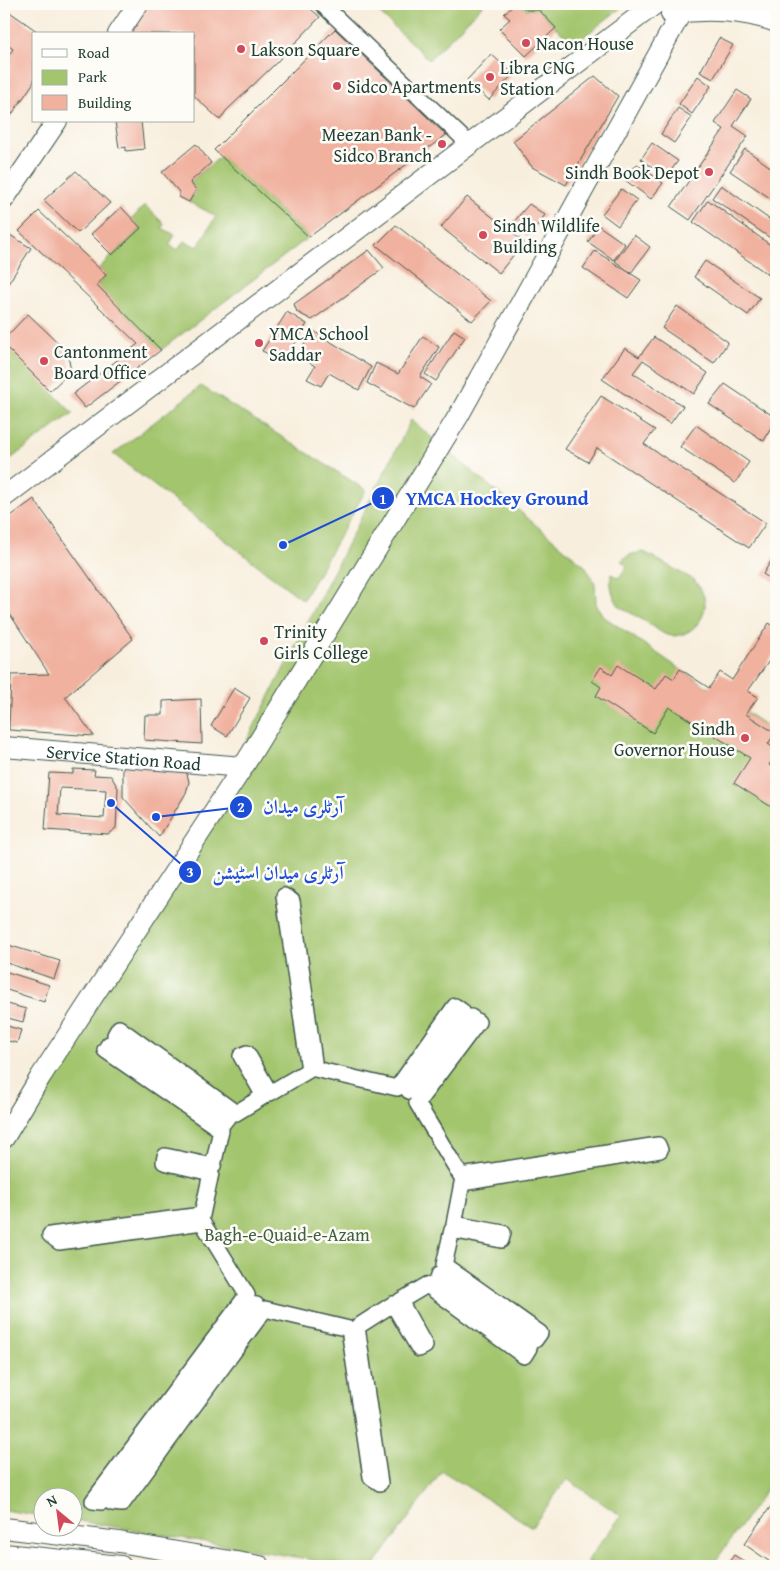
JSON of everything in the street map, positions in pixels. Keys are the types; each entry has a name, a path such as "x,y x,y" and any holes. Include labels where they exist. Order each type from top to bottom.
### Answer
{"main road":[{"path":"119,32 138,4"},
{"path":"4,497 654,4"},
{"path":"626,26 683,8 719,11 772,10"},
{"path":"4,1138 41,1076 243,767 459,416 683,8"},
{"path":"662,46 690,25 719,11"},
{"path":"4,199 56,122"},
{"name":"Service Station Road","path":"4,747 243,767"},
{"path":"4,1528 119,1542 260,1566"},
{"path":"4,1554 121,1566"}],"street":[{"path":"322,4 469,144"},
{"path":"284,896 292,901 315,1069 397,1088 454,1006 462,1011 408,1084 407,1088 409,1091 417,1092 471,1017 478,1022 417,1103 461,1176 658,1145 660,1150 462,1183 454,1224 503,1233 501,1240 452,1230 444,1265 540,1333 535,1340 446,1274 439,1275 438,1284 529,1348 524,1356 427,1285 400,1301 425,1346 419,1349 394,1304 357,1327 380,1483 371,1477 349,1329 265,1309 122,1504 112,1503 258,1311 256,1305 250,1304 246,1306 102,1502 93,1501 247,1295 202,1222 59,1242 50,1236 202,1215 212,1173 164,1162 165,1156 213,1166 221,1130 105,1050 109,1044 220,1122 223,1123 225,1121 226,1114 115,1035 119,1028 236,1113 264,1096 241,1056 247,1053 270,1093 309,1070 284,896"}],"green space":[{"path":"370,4 484,4 429,60"},
{"path":"520,4 626,4 573,45 539,10 526,10"},
{"path":"221,156 309,237 161,350 97,286 106,275 99,268 141,228 132,219 145,205 164,224 162,228 175,235 169,245 178,250 184,241 198,247 216,216 189,202 196,190 190,182"},
{"path":"4,345 73,413 5,463 4,462"},
{"path":"201,386 366,490 303,600 113,454"},
{"name":"Bagh-e-Quaid-e-Azam","path":"411,420 586,567 595,583 596,604 603,616 776,732 776,1476 712,1566 595,1566 587,1561 621,1516 567,1479 532,1527 442,1471 374,1566 350,1566 82,1521 82,1488 32,1488 32,1514 4,1510 4,1142 196,840"},
{"path":"644,552 694,580 700,588 705,601 702,618 693,628 681,635 665,634 620,607 613,595 611,574 619,578 627,566 621,561 632,554"}],"building":[{"name":"Lakson Square","path":"148,4 305,4 320,17 226,111 220,120 195,97 195,32 127,32"},
{"name":"Nacon House","path":"515,4 520,4 526,10 539,10 556,28 526,56 499,29 510,19 504,14"},
{"path":"4,8 38,32 32,32 32,85 4,126 4,63 13,49 4,42"},
{"name":"Sidco Apartments","path":"335,29 446,135 309,237 214,150"},
{"path":"719,38 733,45 713,79 700,72"},
{"name":"Libra CNG Station","path":"491,54 513,74 489,100 467,80"},
{"path":"595,76 618,96 566,185 532,167 513,141"},
{"path":"698,76 711,86 692,114 679,104"},
{"name":"Sindh Book Depot","path":"737,90 751,99 733,126 748,136 690,220 671,207 724,129 715,123"},
{"path":"678,108 692,117 674,143 661,134"},
{"path":"115,122 141,122 144,149 126,151 126,147 119,148"},
{"path":"652,143 678,161 666,177 641,159"},
{"path":"196,144 211,163 190,182 196,190 189,202 179,197 179,192 162,172"},
{"path":"745,149 776,171 776,202 730,171"},
{"path":"637,164 663,183 651,199 625,180"},
{"path":"76,171 110,203 78,233 44,200"},
{"path":"721,185 776,224 776,242 712,198"},
{"path":"621,189 637,200 618,226 602,214"},
{"name":"Sindh Wildlife Building","path":"467,197 524,242 499,273 441,227"},
{"path":"708,200 776,249 776,280 693,222"},
{"path":"529,204 545,215 528,237 511,225"},
{"path":"121,207 141,228 112,255 91,234"},
{"path":"39,211 106,275 97,285 161,350 85,408 73,394 138,344 19,231"},
{"path":"396,225 491,301 472,321 376,245"},
{"path":"599,226 625,244 614,260 588,242"},
{"path":"10,235 31,248 4,290 4,244"},
{"path":"634,235 650,247 631,273 615,261"},
{"path":"369,250 384,268 312,320 297,312 294,304"},
{"path":"595,251 641,280 628,298 583,268"},
{"path":"705,261 760,298 748,315 694,277"},
{"path":"677,306 728,342 714,363 662,328"},
{"path":"287,312 307,324 284,361 262,351"},
{"name":"Cantonment Board Office","path":"28,314 67,351 71,371 50,391 4,345 4,339"},
{"path":"312,330 371,367 359,390 329,373 321,386 307,379 315,366 298,356"},
{"path":"454,330 465,337 436,381 425,374"},
{"path":"423,336 439,347 420,377 431,384 414,409 367,383 376,363 398,374"},
{"path":"654,337 708,373 694,394 643,360 633,373 683,406 670,424 602,379 625,348 639,357"},
{"path":"725,384 776,418 764,441 709,404"},
{"path":"601,396 655,430 644,444 766,523 749,548 597,448 588,462 565,449"},
{"path":"696,425 749,462 735,483 680,447"},
{"path":"34,499 133,639 65,697 94,736 9,730 11,675 49,674 4,605 4,521"},
{"path":"776,553 776,583 763,574"},
{"name":"Sindh Governor House","path":"769,623 776,628 776,651 748,691 758,697 746,714 775,733 768,744 776,749 776,754 769,765 776,769 776,810 734,783 750,758 669,707 653,733 596,696 601,687 592,681 601,667 612,675 618,665 656,689 666,674 674,679 680,669 709,688 720,672 732,680"},
{"path":"234,688 250,698 227,736 211,726"},
{"path":"201,699 202,744 144,740 145,715 163,715 163,701"},
{"path":"123,765 185,771 187,774 189,782 186,793 159,837 123,797"},
{"path":"73,769 95,770 94,775 111,776 118,788 116,828 108,834 45,830 49,773 73,774","holes":["60,788 106,790 104,818 58,815"]},
{"path":"5,944 60,961 54,979 4,962"},
{"path":"4,971 49,985 44,1002 4,989"},
{"path":"4,1003 26,1009 23,1022 4,1017"},
{"path":"4,1025 21,1030 17,1043 4,1040"},
{"path":"776,1499 776,1566 744,1544"},
{"path":"734,1555 751,1566 726,1566"}],"place":[{"name":"Nacon House","path":"526,43"},
{"name":"Lakson Square","path":"241,49"},
{"name":"Libra CNG Station","path":"490,77"},
{"name":"Sidco Apartments","path":"337,86"},
{"name":"Meezan Bank - Sidco Branch","path":"442,144"},
{"name":"Sindh Book Depot","path":"709,172"},
{"name":"Sindh Wildlife Building","path":"483,235"},
{"name":"YMCA School Saddar","path":"259,343"},
{"name":"Cantonment Board Office","path":"44,361"},
{"name":"YMCA Hockey Ground","path":"283,545"},
{"name":"Trinity Girls College","path":"264,641"},
{"name":"Sindh Governor House","path":"745,738"},
{"name":"آرٹلری میدان اسٹیشن","path":"111,803"},
{"name":"آرٹلری میدان","path":"156,817"}]}
